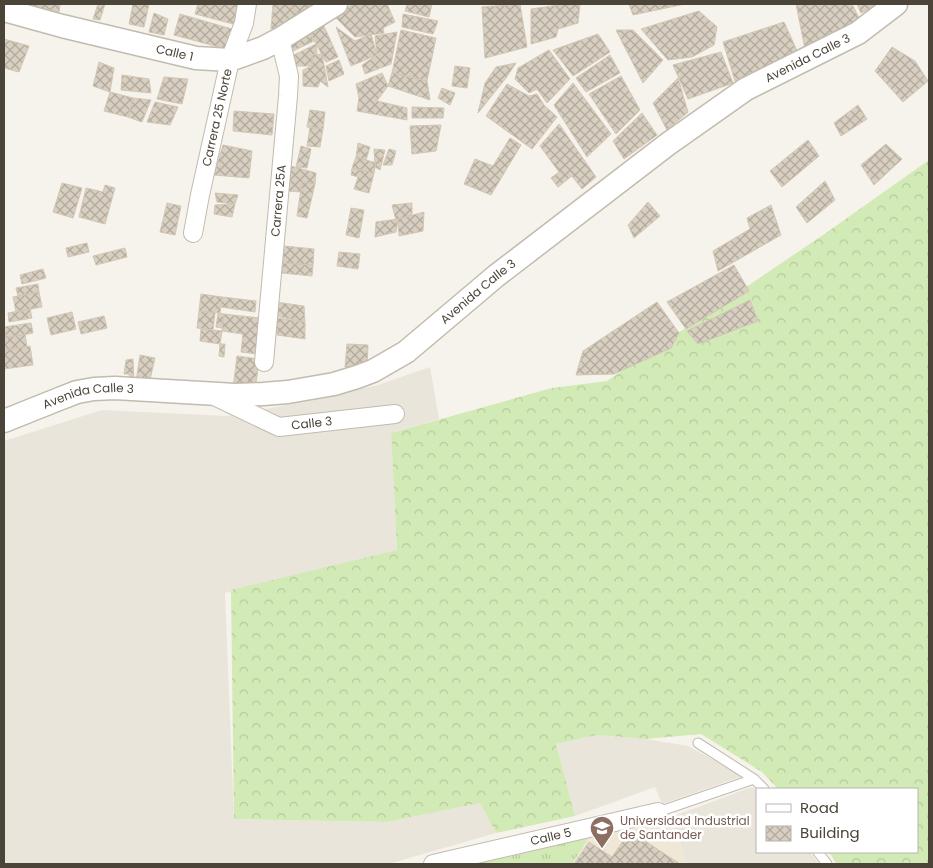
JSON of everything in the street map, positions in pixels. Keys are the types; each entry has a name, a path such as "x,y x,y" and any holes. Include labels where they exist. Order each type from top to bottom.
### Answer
{"street":[{"name":"Carrera 25 Norte","path":"194,233 200,195 230,60 244,23 247,4"},
{"name":"Calle 1","path":"4,10 196,58 230,60 263,48 336,4"},
{"name":"Avenida Calle 3","path":"4,421 77,392 94,389 115,388 264,394 334,384 373,371 406,352 496,276 653,156 746,89 858,33 896,4"},
{"name":"Carrera 25A","path":"264,362 289,76 280,39"},
{"name":"Calle 3","path":"207,393 279,427 395,414"},
{"name":"Calle 5","path":"433,864 658,812"}],"lane":[{"path":"698,743 754,780 763,788"},
{"name":"Calle 5","path":"658,812 754,780"},
{"path":"819,853 827,864"}],"shaded area":[{"path":"430,367 439,419 391,433 397,550 225,593 234,819 387,822 480,803 496,833 392,863 4,864 4,441 102,410 227,416 310,401 378,385"},
{"path":"597,735 646,739 688,746 743,776 662,804 655,787 575,816 556,744"},
{"path":"752,787 756,790 756,853 811,853 819,864 687,864 671,817"},
{"name":"Universidad Industrial de Santander","path":"671,817 687,864 454,864"}],"green space":[{"path":"929,160 929,864 837,864 830,853 918,853 918,788 777,788 762,772 701,734 646,739 597,735 556,744 575,816 496,833 480,803 387,822 234,819 231,590 397,550 391,433 552,388 607,381 823,235"},
{"path":"591,834 572,864 454,864"}],"building":[{"path":"31,4 60,4 59,12 30,6"},
{"path":"98,4 105,4 100,20 93,19"},
{"path":"133,4 149,4 144,27 129,24"},
{"path":"198,4 238,5 233,24 195,14"},
{"path":"273,4 289,4 296,11 298,20 271,29"},
{"path":"289,4 306,4 315,9 298,20 296,11"},
{"path":"354,4 387,4 395,22 383,28 384,33 355,37 333,15"},
{"path":"407,4 432,4 429,17 405,11"},
{"path":"520,4 527,47 485,58 482,7"},
{"path":"580,4 578,23 558,29 556,37 531,44 531,9"},
{"path":"629,4 685,4 633,15"},
{"path":"796,4 852,4 861,22 805,49"},
{"path":"857,4 880,4 861,13"},
{"path":"699,11 717,27 714,45 692,57 668,60 641,29"},
{"path":"154,13 168,19 164,35 149,32"},
{"path":"180,14 232,29 226,49 174,35"},
{"path":"403,14 438,21 433,34 402,27"},
{"path":"784,22 798,53 735,81 723,42"},
{"path":"323,24 338,57 326,62 309,31"},
{"path":"336,27 355,41 371,34 377,55 351,66"},
{"path":"401,30 436,38 427,81 392,73"},
{"path":"616,30 633,30 663,60 643,83"},
{"path":"309,31 314,41 293,51 290,41"},
{"path":"397,32 391,64 365,74 362,65 377,55 375,36"},
{"path":"598,34 610,52 573,76 553,50"},
{"path":"4,39 29,46 19,72 4,68"},
{"path":"316,44 317,53 312,55 312,66 292,66 294,55"},
{"path":"892,47 915,61 928,81 903,102 875,71"},
{"path":"549,50 570,79 547,103 537,89 529,93 515,79 518,68"},
{"path":"721,52 733,83 688,99 673,65"},
{"path":"322,54 328,87 320,81 318,87 303,86 303,70 312,66 312,55"},
{"path":"610,55 620,73 586,92 576,78"},
{"path":"339,60 344,74 329,81 326,66"},
{"path":"99,62 114,68 110,92 93,86"},
{"path":"516,63 478,113 485,83 496,67"},
{"path":"455,66 470,68 467,88 452,86"},
{"path":"382,73 388,86 377,101 407,108 407,120 357,111 359,98 356,84"},
{"path":"392,73 427,81 430,100 388,86"},
{"path":"122,75 149,79 151,93 121,90"},
{"path":"621,76 640,110 616,134 589,94"},
{"path":"164,77 188,79 182,104 157,99"},
{"path":"678,78 688,112 667,130 653,103"},
{"path":"573,83 611,134 587,157 554,105"},
{"path":"507,84 529,96 537,94 544,105 557,117 532,149 486,116"},
{"path":"442,88 455,93 450,105 438,98"},
{"path":"110,92 133,98 128,117 104,111"},
{"path":"133,98 151,100 142,122 128,117"},
{"path":"155,102 178,107 170,125 147,122"},
{"path":"858,105 867,119 841,136 834,123"},
{"path":"412,107 444,108 443,118 412,118"},
{"path":"310,110 325,112 323,129 307,127"},
{"path":"234,111 274,114 272,135 233,131"},
{"path":"642,113 657,135 624,159 613,141"},
{"path":"559,124 596,177 582,189 572,176 558,187 551,178 559,172 540,146"},
{"path":"441,125 436,151 412,154 410,126"},
{"path":"310,127 323,129 320,147 307,146"},
{"path":"510,138 521,145 491,195 464,184 475,159 493,166"},
{"path":"808,140 819,156 782,187 770,171"},
{"path":"358,143 370,147 366,160 356,157"},
{"path":"886,144 902,159 874,185 861,165"},
{"path":"223,145 252,151 249,178 214,175"},
{"path":"301,146 311,149 307,168 296,167"},
{"path":"374,149 385,150 380,170 375,167"},
{"path":"389,149 396,151 392,165 383,165"},
{"path":"356,157 376,163 374,173 352,168"},
{"path":"291,166 316,173 315,184 302,182 301,192 288,191"},
{"path":"352,168 374,173 369,193 354,189 358,177 351,175"},
{"path":"825,181 835,200 807,223 796,207"},
{"path":"302,182 315,184 307,218 297,216"},
{"path":"62,183 82,188 73,218 53,212"},
{"path":"105,185 115,188 105,224 79,217 86,188 103,192"},
{"path":"215,193 238,195 235,204 217,202"},
{"path":"648,202 660,216 634,238 628,225"},
{"path":"167,203 181,206 175,235 160,232"},
{"path":"412,203 412,215 396,220 392,205"},
{"path":"235,204 232,217 214,214 215,205"},
{"path":"771,205 781,235 718,271 713,251 750,229 747,218"},
{"path":"351,208 364,210 359,238 346,235"},
{"path":"424,212 423,231 399,236 398,219"},
{"path":"398,219 396,232 375,237 376,222"},
{"path":"87,243 89,252 68,257 66,248"},
{"path":"284,246 314,249 313,265 283,263"},
{"path":"125,248 127,257 96,265 93,256"},
{"path":"339,252 360,254 358,269 337,266"},
{"path":"283,263 313,265 312,276 282,273"},
{"path":"734,265 749,291 686,329 667,302"},
{"path":"43,269 46,278 22,284 20,275"},
{"path":"38,284 39,292 18,296 16,288"},
{"path":"39,292 42,307 16,312 13,297"},
{"path":"201,294 222,297 220,313 199,311"},
{"path":"222,297 256,301 255,312 221,307"},
{"path":"750,300 758,321 698,344 687,331"},
{"path":"276,302 304,306 305,322 276,316"},
{"path":"657,302 679,333 671,348 614,374 576,375 583,351"},
{"path":"30,309 32,318 9,322 8,313"},
{"path":"199,311 215,313 213,330 197,328"},
{"path":"72,312 76,329 51,335 47,318"},
{"path":"218,313 224,314 222,328 216,327"},
{"path":"224,314 260,318 256,354 241,352 243,334 222,331"},
{"path":"104,316 107,328 81,334 78,322"},
{"path":"277,318 305,322 305,339 277,335"},
{"path":"31,323 33,333 6,338 4,327"},
{"path":"201,329 222,331 220,344 200,341"},
{"path":"25,334 27,347 4,350 4,338"},
{"path":"220,344 225,344 224,357 219,356"},
{"path":"347,344 368,345 367,369 345,367"},
{"path":"30,346 33,365 4,369 4,350"},
{"path":"140,355 155,358 149,384 136,382"},
{"path":"237,356 259,359 255,392 233,389"},
{"path":"133,359 134,382 130,381 129,374 124,374 126,360"},
{"path":"630,831 680,864 574,864 589,842 612,857"}],"place":[{"name":"Universidad Industrial de Santander","path":"602,849"}]}
